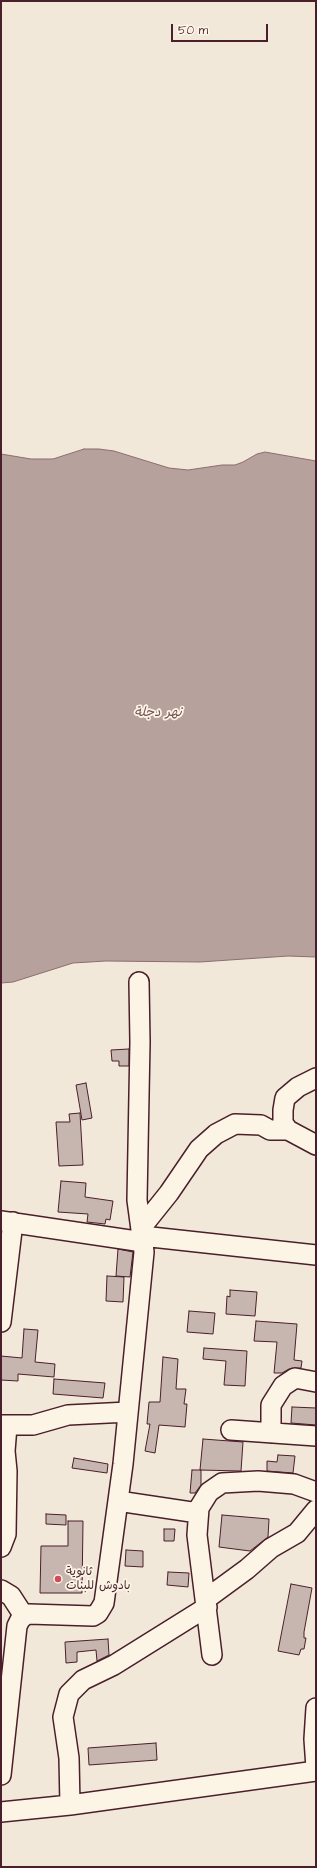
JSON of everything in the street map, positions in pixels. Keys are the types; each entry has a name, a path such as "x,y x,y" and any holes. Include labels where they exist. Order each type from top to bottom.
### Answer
{"street":[{"path":"1,1775 17,1626 24,1616 29,1614 93,1616 98,1613 104,1603 118,1501 144,1252 137,1200 140,1042 138,982"},
{"path":"316,1078 298,1087 285,1098 282,1110 283,1124 288,1130 316,1145"},
{"path":"142,1235 199,1148 216,1134 235,1124 261,1124 270,1130 288,1130"},
{"path":"1,1322 7,1222 142,1235 316,1255"},
{"path":"271,1433 270,1405 283,1386 295,1378 316,1382"},
{"path":"1,1547 6,1534 8,1471 5,1451 4,1425 33,1425 68,1415 128,1412"},
{"path":"231,1430 316,1436"},
{"path":"212,1655 197,1535 199,1508 209,1492 222,1483 258,1481 294,1484 316,1492"},
{"path":"118,1501 198,1513"},
{"path":"70,1805 69,1758 63,1717 70,1694 83,1680 114,1665 206,1603 271,1548 297,1533 316,1510"},
{"path":"1,1590 10,1596 24,1616"},
{"path":"316,1708 314,1739 316,1768"},
{"path":"1,1812 70,1805 316,1771"}],"water":[{"name":"نهر دجلة","path":"84,449 114,451 169,468 188,470 222,465 235,465 257,454 265,452 316,461 316,957 288,956 200,962 106,961 73,963 13,982 1,983 1,454 31,459 53,459"}],"building":[{"path":"129,1049 129,1066 119,1066 119,1061 112,1061 111,1050"},
{"path":"86,1083 92,1118 82,1120 76,1085"},
{"path":"80,1113 83,1165 59,1166 56,1122 70,1122 69,1114"},
{"path":"61,1181 86,1183 85,1197 113,1201 110,1220 106,1219 105,1224 87,1222 88,1214 58,1212"},
{"path":"118,1249 133,1252 130,1277 116,1276"},
{"path":"107,1276 124,1277 123,1302 106,1301"},
{"path":"230,1290 257,1292 255,1316 226,1314 227,1296 230,1297"},
{"path":"189,1311 215,1313 213,1334 187,1332"},
{"path":"256,1321 297,1324 294,1360 302,1361 301,1368 289,1369 282,1373 274,1373 277,1342 254,1341"},
{"path":"24,1329 38,1330 35,1362 55,1364 54,1377 18,1374 18,1381 1,1380 1,1356 22,1358"},
{"path":"204,1348 247,1351 245,1386 224,1385 226,1361 203,1359"},
{"path":"163,1357 178,1359 176,1389 186,1389 184,1404 187,1404 185,1427 159,1425 155,1453 145,1451 150,1424 147,1424 149,1402 160,1402"},
{"path":"54,1379 105,1383 103,1398 53,1394"},
{"path":"292,1407 316,1408 316,1425 291,1423"},
{"path":"203,1439 243,1442 241,1471 200,1470"},
{"path":"278,1455 295,1456 293,1473 267,1471 267,1461 277,1462"},
{"path":"74,1458 108,1464 107,1473 72,1468"},
{"path":"192,1470 201,1470 201,1485 195,1493 190,1493"},
{"path":"46,1514 66,1515 66,1525 46,1524"},
{"path":"222,1515 269,1519 268,1537 250,1551 219,1547"},
{"path":"68,1521 83,1521 82,1593 40,1593 41,1546 68,1546"},
{"path":"164,1529 175,1529 174,1541 164,1541"},
{"path":"126,1550 143,1551 143,1567 125,1566"},
{"path":"168,1572 189,1573 188,1587 167,1585"},
{"path":"291,1584 312,1588 304,1632 304,1638 306,1638 304,1649 301,1649 299,1655 278,1651"},
{"path":"108,1639 109,1655 97,1661 96,1650 77,1652 77,1662 66,1663 65,1642"},
{"path":"156,1743 157,1760 89,1765 88,1748"}],"place":[{"name":"ثانوية بادوش للبنات","path":"58,1579"}]}
